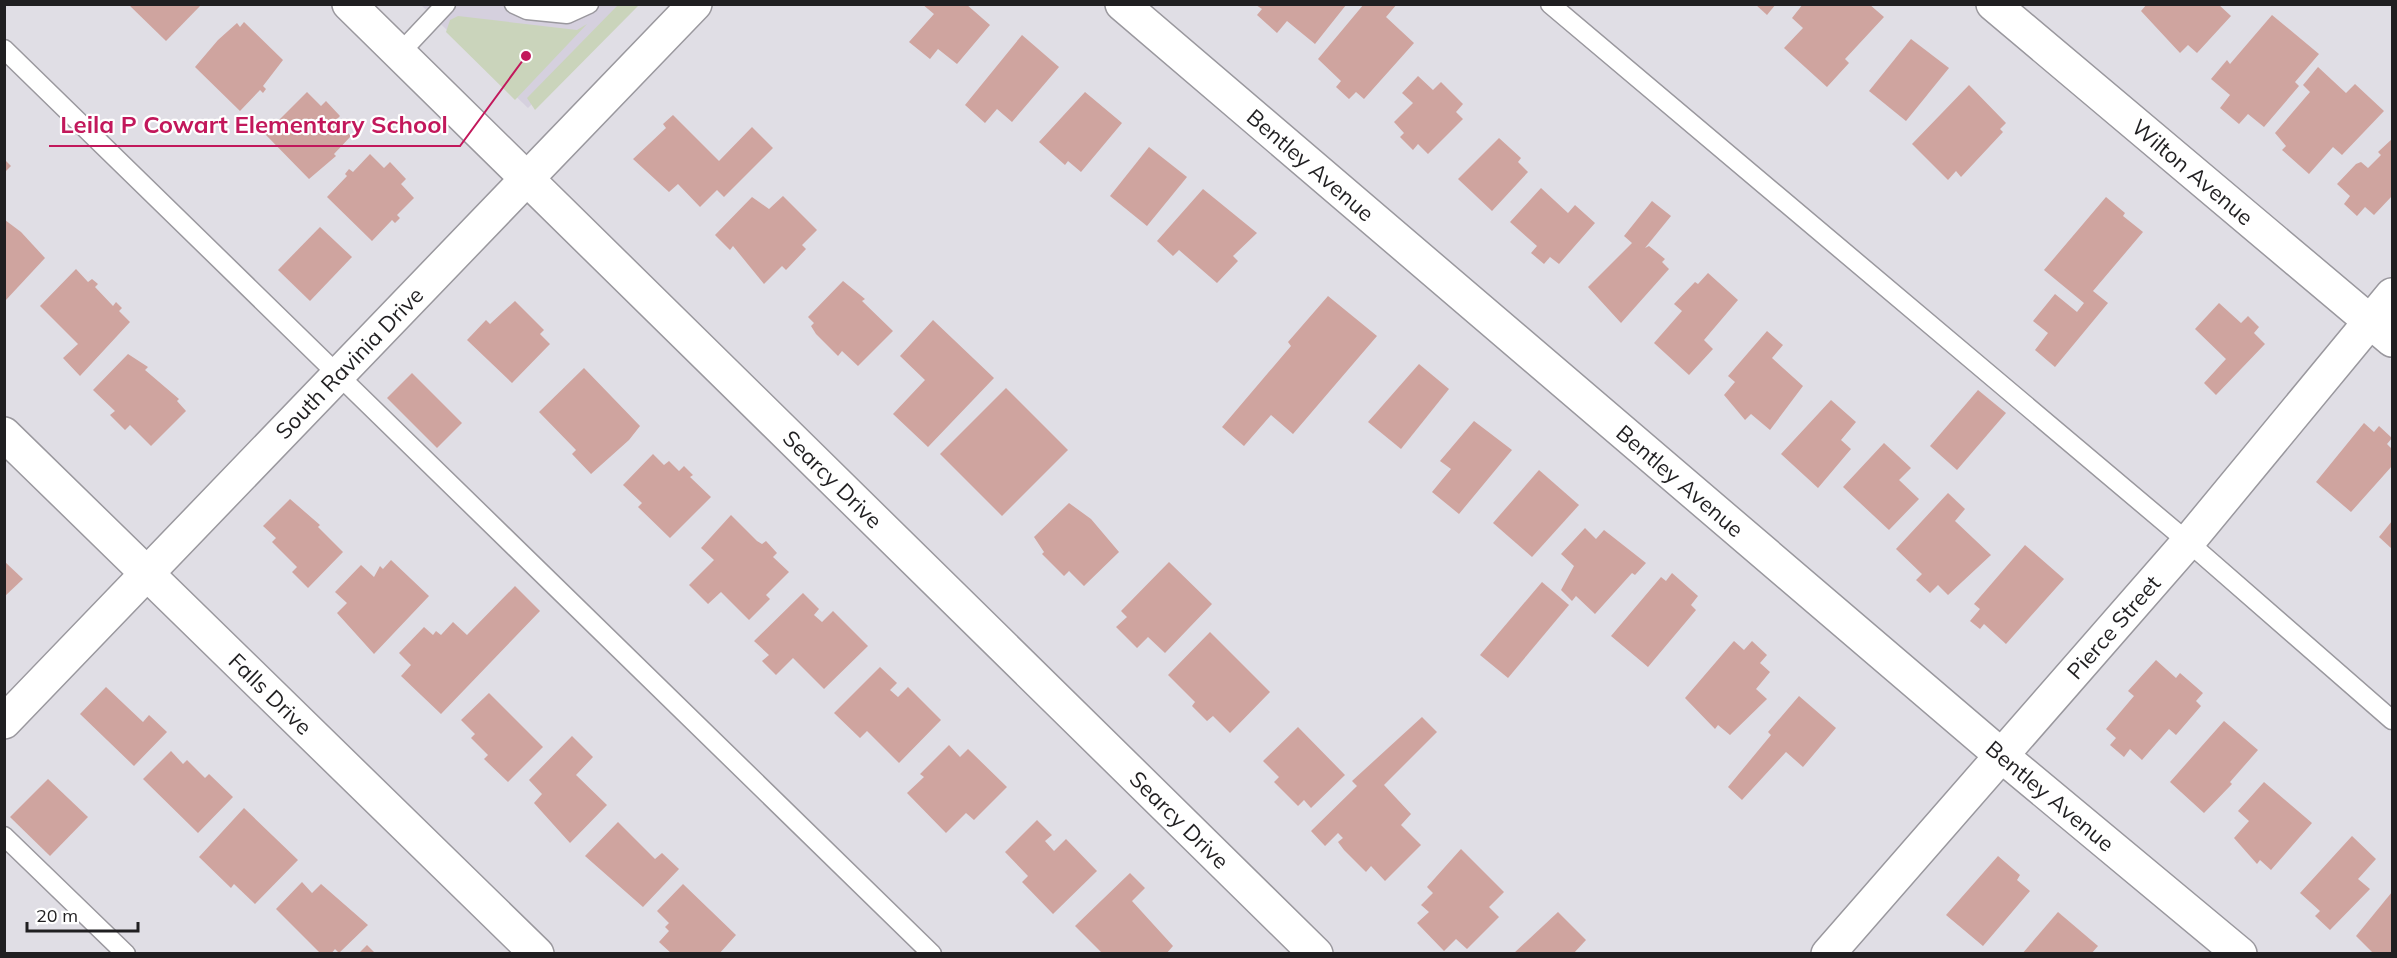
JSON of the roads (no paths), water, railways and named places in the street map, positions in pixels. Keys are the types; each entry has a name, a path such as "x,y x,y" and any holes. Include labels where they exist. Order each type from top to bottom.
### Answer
{"street":[{"name":"Searcy Drive","path":"349,4 1316,954"},
{"name":"South Ravinia Drive","path":"4,722 336,374 528,180 695,4"},
{"name":"Bentley Avenue","path":"1122,4 2002,756 2240,954"},
{"name":"Wilton Avenue","path":"1993,4 2382,330"},
{"name":"Pierce Street","path":"1828,954 2188,542 2382,330 2392,295"},
{"name":"Falls Drive","path":"4,434 537,954"}],"lane":[{"path":"399,54 446,4"},
{"path":"514,4 527,10 567,14 590,4"},
{"path":"1550,4 2188,542 2392,720"},
{"path":"4,50 932,954"},
{"path":"4,836 126,954"}],"place":[{"name":"Leila P Cowart Elementary School","path":"526,56"}]}
